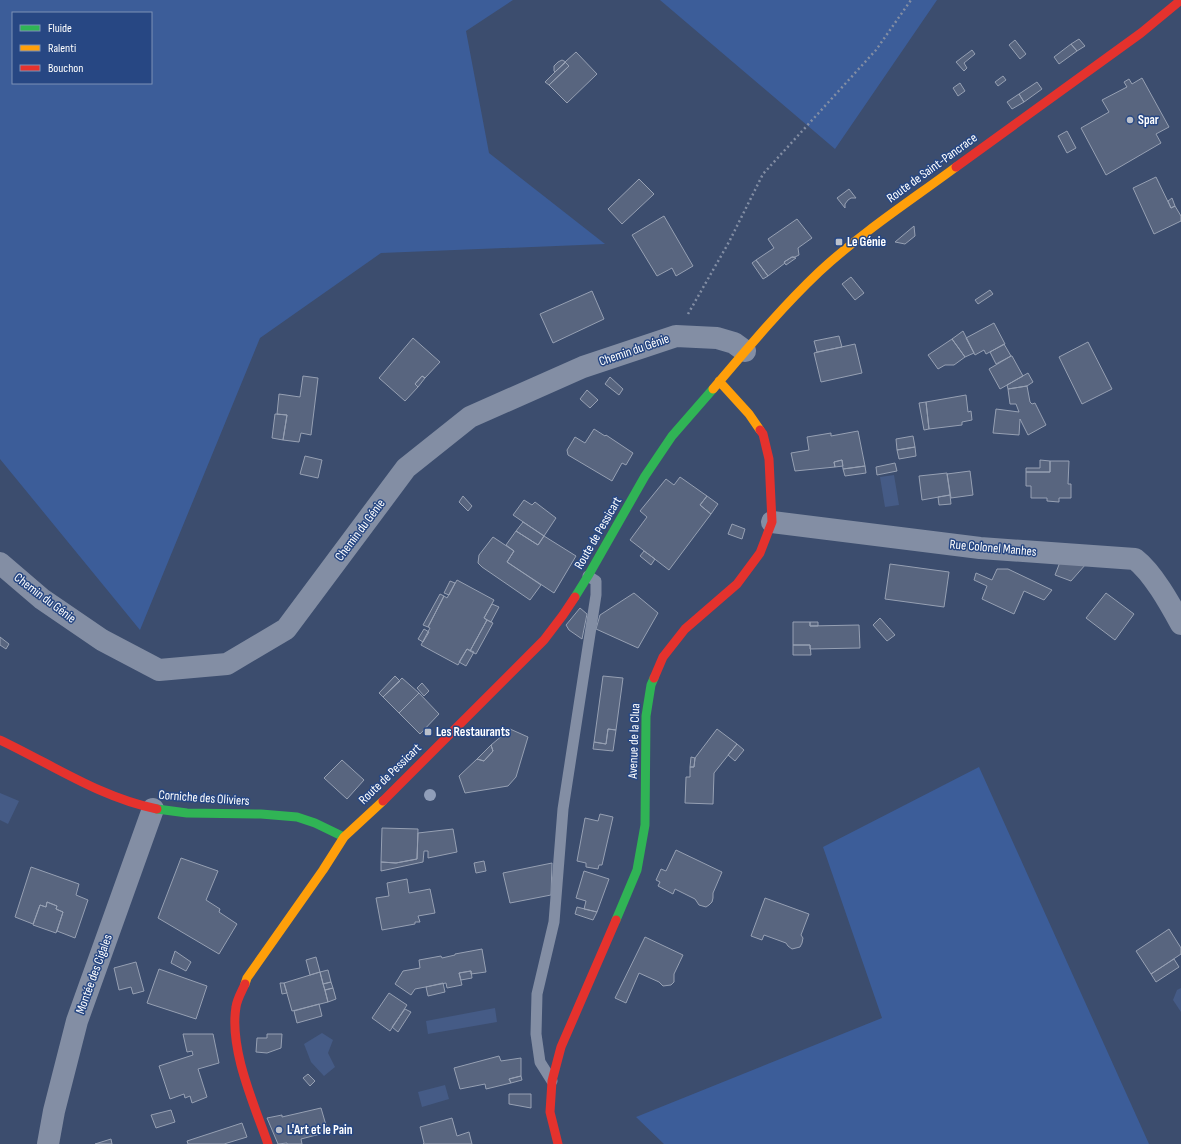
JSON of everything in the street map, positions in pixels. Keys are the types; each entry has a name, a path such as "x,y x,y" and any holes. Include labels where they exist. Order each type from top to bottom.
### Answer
{"street":[{"name":"Route de Saint-Pancrace","path":"719,381 792,298 857,239 1141,33 1181,0"},
{"name":"Chemin du Génie","path":"0,563 42,599 102,640 159,670 227,664 286,629 406,468 470,417 583,367 676,336 717,338 734,343 745,351"},
{"name":"Avenue de la Clua","path":"558,1144 550,1112 552,1081 561,1047 637,870 645,825 646,716 651,685 663,657 685,629 737,584 760,553 772,522 769,459 763,434 749,414 719,381"},
{"name":"Route de Pessicart","path":"268,1144 238,1056 235,1027 236,1006 247,978 323,870 344,837 384,800 544,640 588,576 645,476 672,436 719,381"},
{"name":"Rue Colonel Manhes","path":"772,522 980,548 1135,559 1144,566 1173,609 1181,624"},
{"name":"Corniche des Oliviers","path":"0,740 126,801 153,809 182,812 299,817 325,827 344,837"},
{"name":"Montée des Cigales","path":"48,1144 54,1110 77,1021 153,809"}],"lane":[{"path":"552,1081 540,1062 536,1034 537,994 554,922 562,809 596,595 596,581 588,576"}],"path":[{"path":"676,336 729,242 763,174 876,50 911,0"}],"shaded area":[{"path":"0,0 513,0 466,31 489,153 605,244 381,253 260,338 140,630 0,459"},
{"path":"660,0 937,0 835,149"},
{"path":"894,475 899,505 885,507 880,477"},
{"path":"979,767 1149,1144 664,1144 636,1117 882,1018 823,847"},
{"path":"0,793 19,801 8,824 0,820"},
{"path":"1181,988 1181,1012 1173,1000 1177,990"},
{"path":"495,1008 497,1022 428,1034 426,1021"},
{"path":"322,1033 333,1040 328,1053 335,1067 324,1076 311,1062 304,1044"},
{"path":"445,1085 449,1099 422,1107 418,1092"}],"building":[{"path":"1079,39 1085,46 1077,51 1071,44"},
{"path":"1015,40 1026,54 1020,59 1009,45"},
{"path":"1071,44 1077,51 1059,64 1054,57"},
{"path":"972,50 975,54 964,63 967,68 964,71 956,62"},
{"path":"576,52 597,74 567,103 549,85 569,66 565,62"},
{"path":"562,60 566,62 555,72 554,66"},
{"path":"565,62 569,66 549,85 545,82"},
{"path":"1003,76 1006,80 998,86 995,82"},
{"name":"Spar","path":"1142,78 1169,127 1156,134 1161,143 1106,175 1081,128 1109,112 1102,100 1127,87 1124,82 1129,79 1132,84"},
{"path":"1037,82 1042,89 1024,102 1019,94"},
{"path":"960,83 965,91 958,96 953,88"},
{"path":"1019,94 1024,102 1012,109 1007,102"},
{"path":"1067,131 1076,148 1067,153 1058,136"},
{"path":"1156,177 1171,208 1175,206 1181,216 1181,221 1154,234 1133,188"},
{"path":"639,179 654,194 622,224 608,209"},
{"path":"849,189 856,198 851,198 848,200 845,204 845,208 837,198"},
{"path":"1172,198 1175,206 1171,208 1168,201"},
{"path":"664,216 693,266 676,276 672,268 657,276 632,235"},
{"path":"797,219 812,238 798,248 799,255 784,262 785,263 768,276 756,260 774,248 768,239"},
{"path":"914,226 915,236 905,244 895,242"},
{"path":"792,257 796,258 786,265 784,262"},
{"path":"756,260 768,276 763,279 752,263"},
{"path":"851,277 864,293 855,300 842,284"},
{"path":"990,290 993,294 978,304 975,300"},
{"path":"592,291 604,319 553,343 540,314"},
{"path":"994,323 1005,344 986,354 984,350 975,355 966,338"},
{"path":"963,331 974,353 965,357 952,339"},
{"path":"839,336 842,347 817,352 814,341"},
{"path":"413,338 440,362 425,378 422,376 415,384 418,387 405,401 379,378"},
{"path":"952,339 965,357 954,365 945,365 938,369 928,355"},
{"path":"1088,342 1112,389 1082,404 1059,357"},
{"path":"855,344 862,373 821,382 814,353"},
{"path":"1004,344 1011,356 996,364 990,352"},
{"path":"1011,356 1023,376 1000,389 989,369"},
{"path":"1028,373 1033,382 1027,386 1008,389 1007,385"},
{"path":"303,376 318,378 311,435 301,433 299,442 283,440 287,415 277,414 279,394 300,397"},
{"path":"422,376 425,378 418,387 415,384"},
{"path":"610,377 623,389 619,395 605,384"},
{"path":"1027,386 1030,402 1032,404 1035,403 1046,425 1028,435 1020,419 1019,435 993,433 996,409 1019,412 1016,404 1010,404 1008,389"},
{"path":"587,390 598,400 590,408 580,399"},
{"path":"966,395 968,412 971,411 972,420 962,422 962,425 929,429 926,402"},
{"path":"926,402 929,429 924,430 919,403"},
{"path":"275,414 287,415 283,440 272,438"},
{"path":"594,429 633,453 626,465 622,463 612,481 568,455 567,450 575,437 585,443"},
{"path":"858,431 865,466 843,469 842,460 834,462 835,467 795,471 791,453 809,450 807,437 831,433 831,436"},
{"path":"913,436 915,447 897,450 896,439"},
{"path":"915,447 916,456 899,459 897,450"},
{"path":"305,456 322,460 318,478 300,474"},
{"path":"842,460 843,466 835,467 834,462"},
{"path":"1040,460 1050,461 1050,472 1026,472 1026,468 1040,468"},
{"path":"1050,461 1069,461 1068,484 1071,484 1071,498 1059,498 1059,502 1047,501 1047,498 1031,498 1031,486 1026,486 1026,472 1050,472"},
{"path":"895,463 897,471 877,475 876,467"},
{"path":"865,466 866,473 845,476 843,469"},
{"path":"970,471 973,495 951,498 947,474"},
{"path":"947,473 950,495 922,500 919,476"},
{"path":"680,477 707,496 700,505 711,514 669,570 630,540 647,517 640,511 666,479 674,485"},
{"path":"950,495 951,504 939,505 938,497"},
{"path":"463,496 472,506 468,511 459,502"},
{"path":"707,496 718,504 711,514 700,505"},
{"path":"524,500 532,505 535,502 556,518 544,536 513,515"},
{"path":"523,522 544,536 538,545 516,531"},
{"path":"732,524 745,529 742,539 728,534"},
{"path":"516,531 538,545 544,536 576,556 554,593 507,562 514,551 506,545"},
{"path":"493,537 514,551 507,562 541,585 530,600 478,563 479,555"},
{"path":"644,551 655,559 651,565 640,556"},
{"path":"1060,562 1086,564 1071,581 1055,575"},
{"path":"890,564 949,572 944,607 885,599"},
{"path":"997,569 1008,569 1052,590 1044,600 1024,591 1014,614 982,599 987,586 974,580 976,573 992,580"},
{"path":"457,580 494,600 484,618 487,620 470,651 467,649 458,665 421,645 430,628 428,627 444,596 447,598"},
{"path":"450,581 455,583 449,595 444,593"},
{"path":"634,593 658,613 638,648 596,629 600,615"},
{"path":"1106,593 1134,614 1115,640 1086,618"},
{"path":"440,594 444,596 428,627 423,625"},
{"path":"492,604 499,607 491,622 484,618"},
{"path":"580,608 587,614 582,639 569,630 566,625"},
{"path":"880,618 895,635 887,641 873,625"},
{"path":"487,620 493,623 476,654 470,651"},
{"path":"793,622 810,622 810,626 859,625 860,648 810,649 810,645 793,645"},
{"path":"810,622 818,622 818,626 810,626"},
{"path":"424,629 429,632 423,642 418,639"},
{"path":"0,637 9,644 6,649 0,645"},
{"path":"793,645 810,645 811,655 793,655"},
{"path":"467,649 474,652 466,666 459,662"},
{"path":"395,676 400,681 383,697 379,693"},
{"path":"603,676 623,678 616,730 608,729 606,744 594,742"},
{"path":"402,678 419,693 399,713 383,697"},
{"path":"422,683 429,691 424,696 417,688"},
{"path":"419,693 439,714 420,734 399,713"},
{"path":"510,729 528,737 516,777 508,786 465,793 459,776 477,759 484,761 493,751 491,745"},
{"path":"608,729 616,730 613,751 593,749 594,742 606,744"},
{"path":"717,729 737,744 714,773 713,804 685,803 686,777 690,777 690,767 694,767 695,758"},
{"path":"737,744 744,750 735,761 728,755"},
{"path":"491,745 493,751 484,761 477,759"},
{"path":"691,757 695,758 694,767 690,767"},
{"path":"342,760 364,780 347,799 324,778"},
{"path":"600,814 613,817 602,865 599,865 598,869 586,867 586,863 577,861 585,818 598,821"},
{"path":"382,828 418,829 417,859 396,863 381,862"},
{"path":"453,829 457,852 428,858 428,851 424,851 423,862 381,871 381,862 396,863 417,859 418,833"},
{"path":"676,850 722,872 713,893 712,902 706,907 699,905 695,899 675,889 673,894 658,886 660,882 656,880 661,869 666,871"},
{"path":"181,858 218,871 206,900 220,909 219,912 237,924 219,954 158,918"},
{"path":"484,861 486,871 476,873 474,863"},
{"path":"552,863 551,895 510,903 503,873"},
{"path":"31,867 79,884 76,895 88,900 75,938 57,931 63,912 56,909 57,906 47,902 46,907 40,905 33,924 15,917"},
{"path":"584,871 609,879 597,912 584,909 586,901 576,898"},
{"path":"407,879 409,893 430,889 435,913 418,916 420,922 415,922 415,924 382,930 376,898 389,896 387,883"},
{"path":"765,898 809,914 801,935 803,938 800,947 792,949 786,943 764,935 762,940 751,936"},
{"path":"47,902 57,906 56,909 63,912 56,933 33,925 40,905 46,907"},
{"path":"577,907 597,912 593,920 575,914"},
{"path":"1169,929 1181,948 1181,954 1151,974 1136,951"},
{"path":"645,937 683,955 674,974 674,982 671,985 663,986 659,982 639,973 626,1003 615,998"},
{"path":"482,949 486,972 471,974 471,971 459,973 462,985 447,988 446,983 415,989 411,995 395,984 403,971 420,968 419,960 441,956 442,958"},
{"path":"175,951 191,962 186,971 171,963"},
{"path":"316,957 320,972 310,975 306,960"},
{"path":"1174,959 1179,967 1156,982 1151,974"},
{"path":"136,962 144,991 133,994 131,987 119,990 114,968"},
{"path":"159,969 207,986 196,1019 147,1003"},
{"path":"328,970 331,982 323,984 320,972"},
{"path":"471,971 472,978 461,980 459,973"},
{"path":"320,972 328,1002 292,1011 284,983"},
{"path":"331,982 333,988 325,990 323,984"},
{"path":"280,983 284,983 287,993 282,994"},
{"path":"443,983 445,992 428,996 426,987"},
{"path":"333,988 336,999 328,1002 325,990"},
{"path":"389,993 407,1005 390,1031 372,1018"},
{"path":"319,1004 322,1016 297,1023 294,1011"},
{"path":"405,1009 411,1012 398,1032 392,1027"},
{"path":"183,1034 213,1034 219,1063 198,1069 207,1097 192,1103 190,1096 185,1098 184,1094 170,1099 159,1066 193,1055 192,1051 187,1052"},
{"path":"267,1034 282,1034 281,1048 267,1053 256,1052 257,1038 267,1038"},
{"path":"499,1056 501,1061 521,1058 521,1076 509,1079 511,1083 486,1089 485,1084 460,1089 454,1068"},
{"path":"308,1074 315,1081 310,1086 303,1078"},
{"path":"521,1076 522,1080 511,1083 509,1079"},
{"path":"509,1094 531,1094 531,1108 509,1104"},
{"path":"321,1108 328,1132 301,1139 302,1144 278,1144 267,1118 282,1115 282,1117"},
{"path":"171,1110 175,1122 156,1128 151,1115"},
{"path":"452,1118 457,1136 469,1132 472,1144 423,1144 420,1127"},
{"path":"242,1123 247,1137 224,1144 188,1144 187,1141"},
{"path":"111,1139 112,1144 95,1144"}],"traffic: fast":[{"path":"575,597 645,476 672,436 713,389"},
{"path":"616,920 637,870 645,825 646,716 651,685 654,678"},
{"path":"157,809 187,813 261,814 297,817 315,823 344,837"}],"traffic: slow":[{"path":"713,389 778,314 819,272 852,244 956,167"},
{"path":"719,381 749,414 760,430"},
{"path":"245,984 247,978 323,870 344,837 383,801"}],"traffic: jam":[{"path":"956,167 1141,33 1181,0"},
{"path":"654,678 663,657 685,629 737,584 760,553 772,522 769,459 763,434 760,430"},
{"path":"383,801 544,640 575,597"},
{"path":"0,740 96,789 136,804 157,809"},
{"path":"558,1144 550,1112 552,1081 561,1047 616,920"},
{"path":"245,984 238,998 236,1007 236,1040 244,1076 268,1144"}],"place":[{"name":"Spar","path":"1130,120"},
{"name":"Le Génie","path":"839,242"},
{"name":"Les Restaurants","path":"428,732"},
{"name":"L'Art et le Pain","path":"279,1130"}]}
